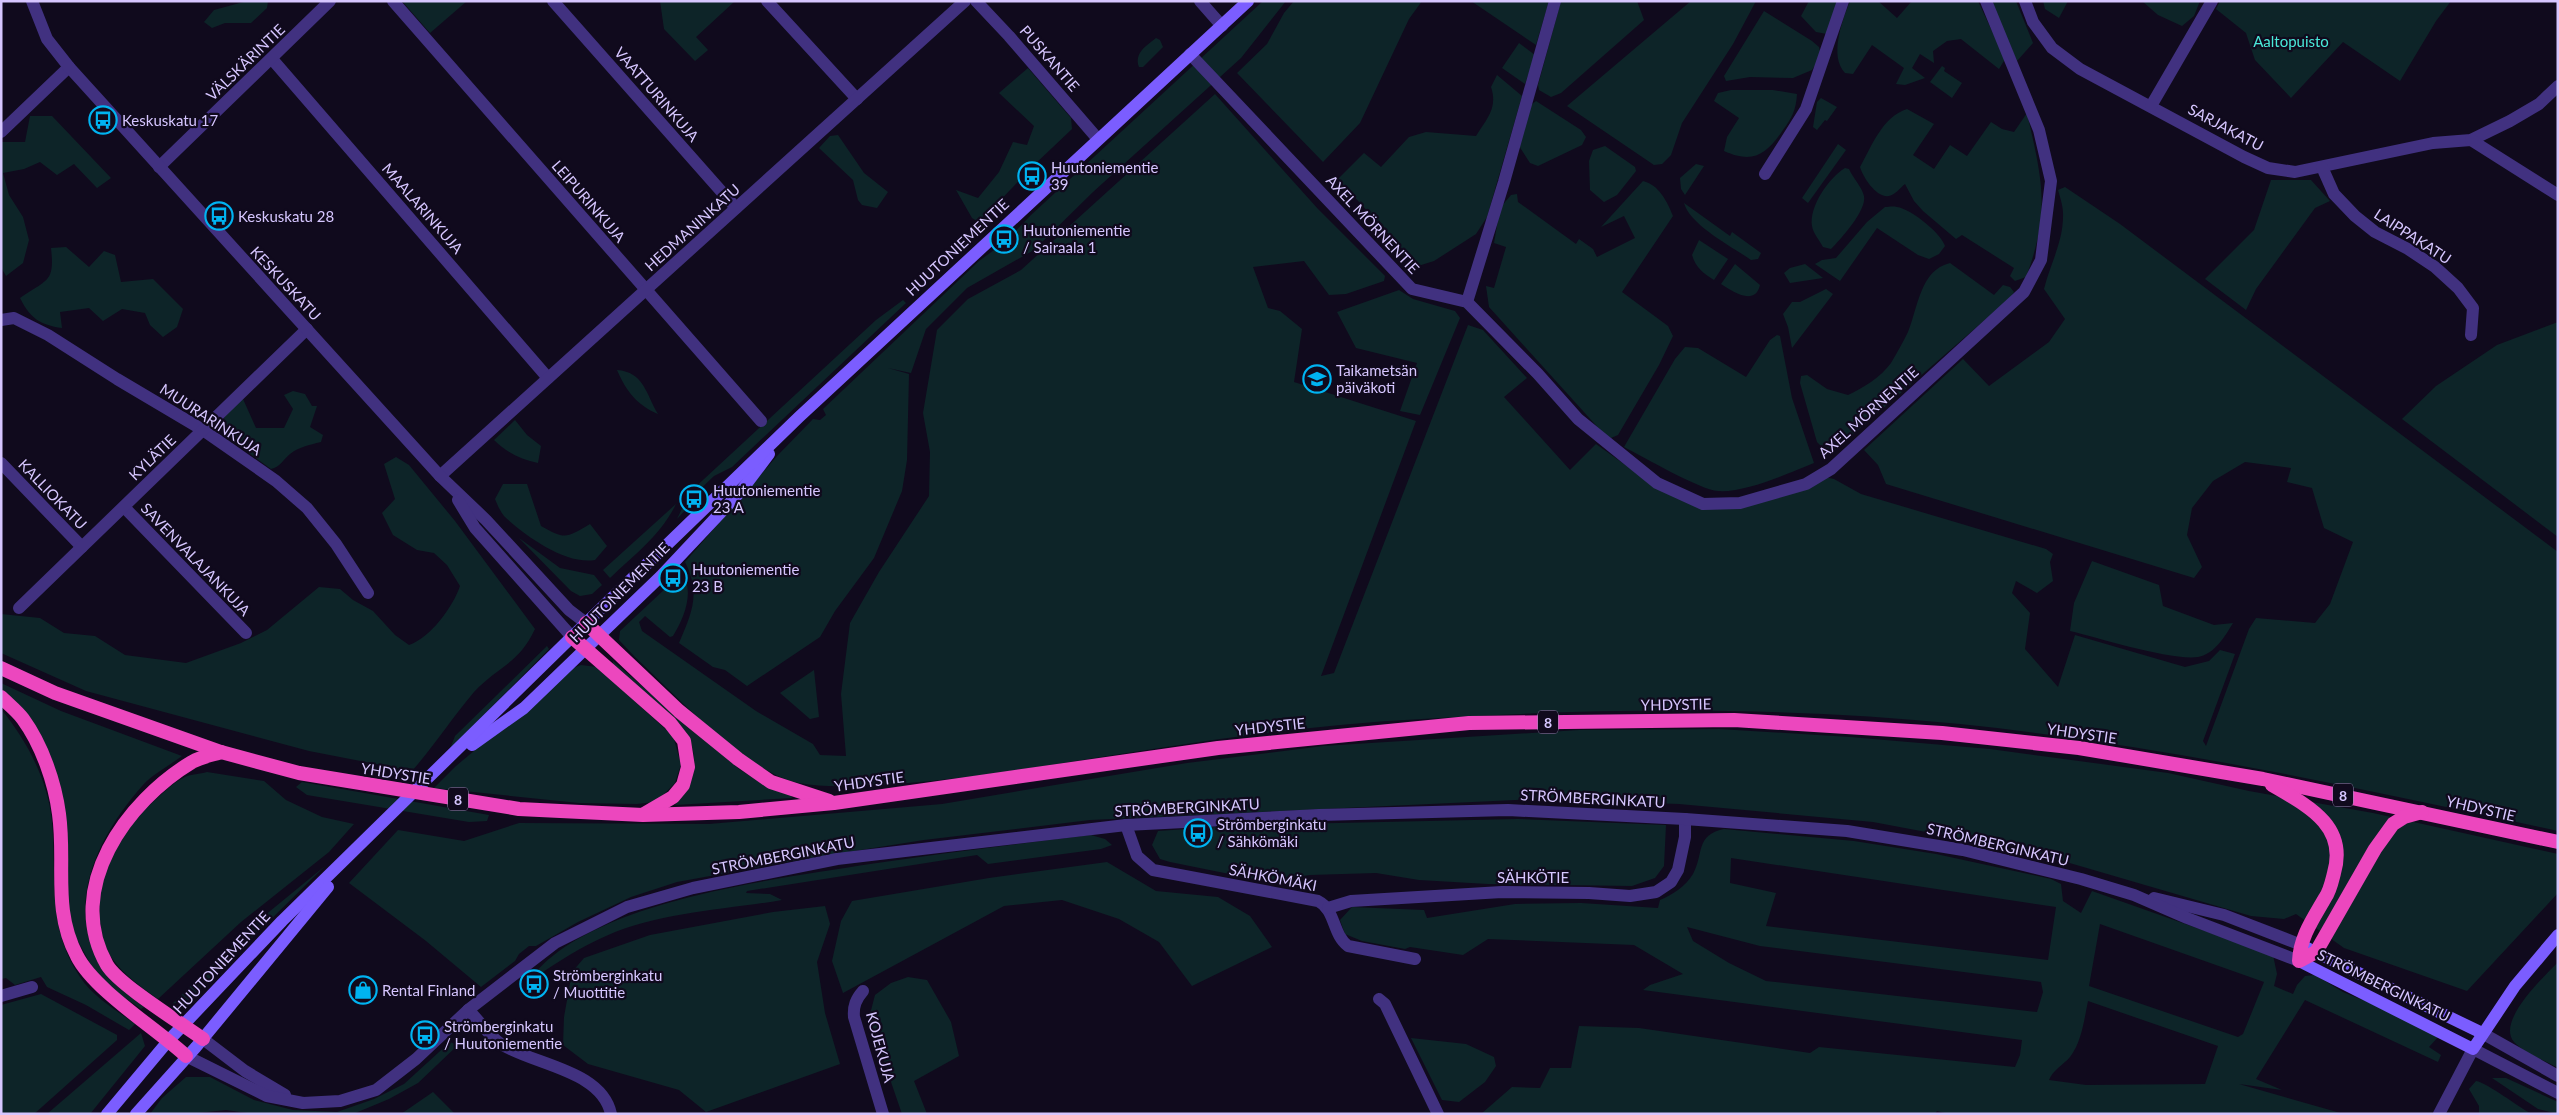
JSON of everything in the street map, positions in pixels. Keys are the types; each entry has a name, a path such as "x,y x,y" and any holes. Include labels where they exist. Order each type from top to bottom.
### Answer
{"highway":[{"path":"586,623 679,711 738,759 771,782 834,803"},
{"path":"572,637 670,723 684,741 688,767 683,785 673,797 643,815"},
{"name":"YHDYSTIE","path":"1,668 55,693 221,752 299,773 519,809 643,815 739,812 834,803 1218,748 1469,723 1734,720 1942,733 2079,748 2263,779 2558,842"},
{"path":"1,697 22,718 30,731 38,745 49,777 59,814 61,908 66,931 78,958 103,988 169,1040 186,1056"},
{"path":"203,1039 122,981 107,966 95,938 91,912 97,873 117,833 158,785 194,761 221,752"},
{"path":"2263,779 2308,806 2319,815 2330,829 2336,845 2338,859 2328,894 2299,944 2299,961 2316,952 2375,849 2394,824 2404,817 2423,812"}],"main road":[{"name":"HUUTONIEMENTIE","path":"107,1114 169,1040 282,921 586,623 799,417 1248,1"},
{"name":"HUUTONIEMENTIE","path":"440,768 524,708 661,576 741,491 799,417"},
{"name":"HUUTONIEMENTIE","path":"136,1114 203,1039 366,840"},
{"path":"2473,1048 2514,986 2558,934"},
{"name":"STRÖMBERGINKATU","path":"2299,944 2482,1033"},
{"name":"STRÖMBERGINKATU","path":"2299,961 2473,1048"}],"street":[{"name":"KESKUSKATU","path":"32,1 48,39 69,67 440,476 486,520 569,610 586,623"},
{"name":"VÄLSKÄRINTIE","path":"160,167 330,1"},
{"name":"LEIPURINKUJA","path":"394,1 761,421"},
{"name":"VAATTURINKUJA","path":"553,1 736,208"},
{"path":"767,1 857,99"},
{"name":"HEDMANINKATU","path":"440,476 965,1"},
{"name":"PUSKANTIE","path":"976,1 1010,36 1098,138"},
{"path":"1200,1 1222,26"},
{"path":"1467,302 1504,182 1554,1"},
{"path":"1765,174 1806,109 1844,1"},
{"name":"AXEL MÖRNENTIE","path":"1190,54 1412,289 1467,302 1538,374 1578,419 1657,483 1703,504 1740,503 1806,484 1831,468 2024,292 2041,260 2050,182 2039,130 1986,1"},
{"name":"SARJAKATU","path":"2025,1 2033,22 2052,48 2080,69 2268,168 2295,172 2322,168 2433,143 2470,140 2510,121 2538,104 2558,86"},
{"path":"2151,106 2212,1"},
{"name":"MAALARINKUJA","path":"272,59 548,378"},
{"path":"1,132 69,67"},
{"path":"2470,140 2558,195"},
{"name":"LAIPPAKATU","path":"2322,168 2334,194 2359,220 2431,264 2458,288 2473,308 2470,335"},
{"name":"MUURARINKUJA","path":"1,320 14,318 25,322 203,430 276,481 302,504 336,544 368,593"},
{"name":"KYLÄTIE","path":"19,608 307,329"},
{"name":"KALLIOKATU","path":"1,463 82,547"},
{"name":"KESKUSKATU","path":"451,487 475,528 572,637"},
{"name":"SAVENVALAJANKUJA","path":"124,507 246,633"},
{"name":"STRÖMBERGINKATU","path":"186,1056 267,1096 304,1103 340,1101 376,1090 416,1059 468,1010 555,943 627,908 684,891 837,859 1126,826 1319,815 1508,810 1685,819 1847,831 1963,850 2134,895 2176,902 2224,914 2299,944"},
{"name":"SÄHKÖTIE","path":"1328,908 1350,901 1502,892 1588,893 1630,896 1656,892 1671,882 1678,870 1685,837 1685,819"},
{"name":"SÄHKÖMÄKI","path":"1126,826 1137,856 1153,870 1318,902 1328,908 1340,939 1348,946 1415,959"},
{"name":"STRÖMBERGINKATU","path":"2134,895 2187,918 2299,961"},
{"path":"1,996 32,987"},
{"name":"KOJEKUJA","path":"864,991 853,1008 854,1017 883,1114"},
{"path":"1379,999 1385,1004 1438,1114"},
{"path":"468,1010 499,1043 515,1052 580,1077 598,1089 609,1103 612,1114"},
{"name":"STRÖMBERGINKATU","path":"2482,1033 2558,1076"},
{"name":"STRÖMBERGINKATU","path":"203,1039 265,1085 304,1103"},
{"path":"2439,1114 2473,1048"},
{"name":"STRÖMBERGINKATU","path":"2473,1048 2558,1093"}],"green space":[{"path":"247,1 268,1 267,8 251,23 225,23 212,28 204,22 214,10"},
{"path":"402,1 467,1 430,33"},
{"path":"660,1 735,1 696,37 708,50 695,61 664,29"},
{"path":"1263,1 1286,1 1241,58 1093,192 1034,250 967,288 926,329 911,373 888,368 909,374 907,460 902,491 874,558 835,611 820,637 747,686 725,670 713,667 679,643 688,622 694,594 690,573 685,562 777,456 813,419 820,420 826,415 823,409 979,261 1005,242 1031,215"},
{"path":"1294,1 1422,1 1409,19 1360,123 1323,162 1237,73 1267,44 1284,13"},
{"path":"1471,1 1549,1 1536,45"},
{"path":"1561,1 1637,1 1644,20 1561,93 1551,97 1539,90 1538,85"},
{"path":"1691,1 1756,1 1733,44 1682,123 1671,155 1662,164 1654,165 1567,106"},
{"path":"1809,1 1838,1 1827,34 1816,32 1801,16"},
{"path":"1850,1 1878,1 1897,18 1912,1 1978,1 2005,59 1999,69 1961,39 1947,41 1933,51 1934,63 1920,54 1912,68 1925,78 1905,85 1896,84 1904,68 1872,45 1853,74 1845,73 1840,66 1837,48 1838,38"},
{"path":"1990,1 2016,1 2033,43 2017,61"},
{"path":"2043,1 2068,1 2059,18 2045,9"},
{"path":"2142,1 2200,1 2194,16 2182,26 2158,15"},
{"name":"Aaltopuisto","path":"2220,1 2451,1 2436,21 2400,81 2343,42 2291,98 2255,60 2246,33 2216,9"},
{"path":"1764,11 1812,41 1819,47 1821,56 1812,70 1793,78 1750,77 1726,81 1724,76"},
{"path":"1156,38 1160,40 1163,47 1143,67 1139,67 1138,58 1140,54"},
{"path":"1519,43 1535,55 1525,84 1502,68"},
{"path":"1942,66 1945,68 1944,71 1962,83 1952,98 1930,82"},
{"path":"1028,68 1071,118 1072,129 989,212 977,221 972,218 956,190 978,198 999,172 1013,142 1027,145 1034,126 999,93"},
{"path":"1497,75 1522,96 1487,217 1476,234 1434,261 1418,266 1338,179 1364,153 1381,167 1409,137 1426,132 1476,136 1490,113 1493,101 1491,87"},
{"path":"1731,90 1773,90 1797,94 1795,109 1789,122 1771,146 1758,155 1743,157 1724,151 1727,137 1739,118 1714,101 1718,93"},
{"path":"1215,94 1318,209 1385,276 1384,281 1346,294 1329,295 1304,261 1253,267 1268,308 1280,311 1302,329 1294,382 1416,421 1321,676 1334,673 1468,325 1483,330 1527,378 1504,397 1570,470 1596,444 1652,484 1705,507 1824,477 1834,479 1861,494 2046,549 2053,554 2050,562 2053,581 2037,593 2016,581 2012,593 2030,613 2025,649 2058,687 2075,635 2185,667 2209,661 2220,650 2235,654 2203,741 2206,746 2249,629 2256,618 2315,623 2330,604 2353,542 2324,528 2312,488 2287,482 2291,468 2245,462 2213,481 2192,508 2187,535 2202,567 2194,578 1886,484 1878,465 1864,450 1963,359 1989,386 2049,342 2065,319 2044,289 2059,243 2063,223 2058,190 2065,187 2120,224 2558,552 2558,831 2260,769 2111,744 1960,724 1825,714 1624,711 1489,715 1376,722 1239,737 968,777 924,782 849,786 799,783 778,776 734,748 690,710 635,657 619,640 620,631 682,573 688,588 688,597 681,621 673,636 670,637 645,616 639,622 642,631 756,711 813,744 820,755 846,756 841,694 850,623 879,572 929,496 930,452 923,413 937,330 968,299 1021,270"},
{"path":"1821,98 1837,107 1827,121 1825,120 1817,130 1813,127 1817,102"},
{"path":"1536,101 1581,130 1586,137 1582,145 1538,166 1530,163 1519,146 1531,105"},
{"path":"1907,109 1934,124 1913,155 1934,169 1950,145 1967,156 1991,122 2002,129 2014,132 2027,113 2040,176 2041,214 2034,254 2026,277 2015,281 2010,276 2014,268 1962,235 1956,239 1923,211 1914,201 1905,184 1893,194 1884,196 1879,194 1867,181 1860,167 1884,125 1898,113"},
{"path":"30,116 52,116 111,178 97,188 74,164 57,175 40,162 24,169 3,173 9,195 23,217 29,240 23,263 6,276 1,267 1,142 25,142"},
{"path":"838,135 864,173 888,192 877,208 862,205 858,200 853,180 819,148 830,136"},
{"path":"1838,144 1846,150 1808,203 1802,198"},
{"path":"1605,146 1635,167 1636,171 1617,195 1604,202 1590,190 1589,161 1593,150"},
{"path":"1696,164 1704,166 1685,195 1681,189 1680,178"},
{"path":"1845,168 1849,169 1861,189 1864,202 1858,216 1831,249 1823,247 1815,234 1812,218 1821,193 1833,178"},
{"path":"2271,180 2311,180 2330,201 2315,208 2256,289 2246,310 2205,279 2254,230"},
{"path":"1643,181 1658,190 1665,199 1673,216 1622,292 1668,326 1673,336 1659,365 1618,435 1611,438 1602,432 1489,307 1486,286 1494,288 1506,247 1494,243 1500,208 1511,195 1517,194 1518,202 1576,244 1579,239 1593,249 1597,257 1635,238 1624,216 1601,227"},
{"path":"1684,203 1730,236 1732,232 1761,253 1758,259 1751,260 1712,235 1694,219"},
{"path":"1885,207 1895,207 1910,212 1932,228 1945,246 1939,254 1929,259 1918,255 1877,228 1840,281 1815,264 1822,260 1836,258 1867,222"},
{"path":"1699,240 1728,259 1714,280 1700,270 1692,255"},
{"path":"66,247 89,267 104,251 115,255 121,282 153,279 183,309 177,327 163,337 150,325 145,313 122,309 103,321 89,308 60,312 62,328 48,325 36,319 28,311 20,298 47,279 52,268 51,248"},
{"path":"1950,263 1994,295 2003,285 2010,287 2014,292 2010,298 1834,451 1825,450 1817,442 1800,383 1801,376 1807,375 1827,389 1848,395 1877,377 1891,363 1906,336 1926,282 1932,273"},
{"path":"1735,264 1760,285 1757,292 1753,295 1748,296 1737,293 1721,284"},
{"path":"1805,264 1823,278 1790,283 1784,273 1790,268"},
{"path":"1826,289 1833,294 1792,348 1788,327 1783,314 1792,302 1800,302"},
{"path":"1399,290 1413,299 1455,311 1460,318 1420,415 1400,411 1417,363 1356,348 1337,312"},
{"path":"903,300 906,303 732,467 714,476 689,500 689,506 677,519 690,492 876,320"},
{"path":"2558,322 2558,537 2402,419 2436,386 2497,345"},
{"path":"1777,335 1780,336 1792,398 1814,463 1754,486 1729,491 1718,491 1686,479 1624,447 1675,359 1685,347 1698,348 1746,377 1770,340"},
{"path":"617,370 633,375 639,380 658,414 633,397"},
{"path":"293,391 305,394 312,406 317,406 310,427 323,435 321,442 304,446 271,469 235,443 227,433 224,418 233,405 243,399 256,428 284,428 293,409 284,395"},
{"path":"515,420 527,435 541,446 538,463 514,455 494,440"},
{"path":"396,457 409,465 455,521 535,629 515,658 474,692 412,771 309,751 86,691 1,653 1,614 40,618 64,633 95,636 125,655 186,663 241,643 267,630 319,587 340,589 353,600 373,611 395,635 409,645 425,636 440,621 460,586 447,565 434,553 417,550 393,535 382,513 395,499 384,464"},
{"path":"503,484 527,484 541,526 556,534 566,536 590,524 607,546 595,560 584,560 559,554 534,540 504,516 499,508 495,499"},
{"path":"676,504 655,535 610,578 603,570"},
{"path":"519,538 560,568 594,575 602,585 592,594 580,596 571,591"},
{"path":"2092,561 2159,585 2163,606 2214,625 2233,623 2223,639 2210,652 2198,657 2171,656 2070,631 2074,603"},
{"path":"547,646 549,649 450,749 455,736"},
{"path":"613,661 739,769 764,785 791,795 792,798 675,805 691,779 694,761 691,742 686,732 613,667"},
{"path":"581,665 597,667 673,736 681,764 675,783 663,795 654,802 637,804 579,803 434,788 456,766 573,668"},
{"path":"814,670 819,717 810,719 780,693"},
{"path":"1,683 61,711 182,756 147,781 125,807 110,830 98,854 89,879 85,905 87,930 95,956 111,980 122,991 144,1007 141,1009 111,988 91,965 73,932 68,908 62,796 13,700 1,689"},
{"path":"1,709 28,748 46,791 52,822 55,901 62,939 69,958 91,991 135,1024 129,1030 86,1005 47,987 41,977 15,985 6,978 1,979"},
{"path":"1719,729 1850,737 1990,749 2168,773 2249,791 2373,813 2558,854 2558,893 2467,991 2344,948 2296,914 2284,919 2251,916 2032,852 1873,822 1679,804 1538,799 1090,820 924,840 810,858 677,882 631,897 578,922 536,946 529,946 519,954 515,961 481,987 426,941 349,883 398,830 464,841 519,823 709,824 942,804 1187,763 1323,746 1579,730"},
{"path":"207,772 264,781 286,800 322,817 354,824 329,852 241,922 158,999 122,971 111,957 101,929 99,909 101,889 115,851 125,834 138,818 176,782 187,776"},
{"path":"302,782 489,815 487,821 469,822 307,795 296,787"},
{"path":"1518,819 1666,825 1664,866 1655,878 1632,886 1488,884 1419,880 1376,873 1310,875 1264,881 1160,859 1152,845 1158,831 1245,825"},
{"path":"1724,829 1854,841 1936,854 2051,879 2061,884 2063,901 2081,913 2092,891 2273,955 2277,974 2274,986 2293,994 2297,985 2305,976 2315,975 2343,992 2440,1035 2429,1047 2441,1055 2438,1062 2305,1000 2256,1079 2282,1090 2239,1084 2344,1114 1948,1114 1937,1111 1935,1114 1481,1114 1512,1087 1540,1088 1550,1068 1571,1068 1579,1026 1639,1028 1810,1053 1819,1047 2015,1067 2020,1055 2022,1040 1643,990 1650,985 1683,974 1634,945 1488,939 1463,955 1410,947 1405,949 1362,941 1345,934 1340,920 1352,907 1424,910 1427,918 1515,904 1581,903 1658,908 1660,900 1678,890 1693,874 1704,841 1715,832","holes":["1731,858 2056,907 2048,960 1766,926 1776,893 1730,883","2100,924 2264,982 2243,1034 2238,1037 2089,986","1687,927 1760,946 2041,982 2043,992 2037,1012 1766,981 1729,963 1693,941","2088,1001 2218,1046 2205,1084 2086,1085 2049,1080 2053,1073 2074,1051 2084,1023"]},
{"path":"1091,835 1105,839 1112,845 1101,849 988,864 977,855 747,891 746,893 770,894 782,900 692,913 627,928 588,945 537,976 535,973 563,948 600,927 644,910 691,897 787,877 870,864"},
{"path":"1107,862 1156,891 1218,897 1250,916 1272,947 1192,986 1159,942 1119,919 1062,900 1004,906 843,993 832,961 841,921 852,901 989,878"},
{"path":"325,866 189,1000 172,1004 253,925"},
{"path":"825,906 830,924 817,962 825,1013 840,1064 706,1112 679,1090 588,1064 563,1045 564,1017 572,972 584,958 650,935 773,912"},
{"path":"2558,962 2558,1068 2523,1050 2514,1042 2510,1033 2511,1023 2516,1011 2533,988"},
{"path":"908,977 927,980 951,1022 959,1056 914,1081 927,1114 902,1114 869,1018 875,995 891,983"},
{"path":"41,994 117,1035 117,1040 34,1114 1,1114 1,1005"},
{"path":"141,1033 145,1046 90,1114 47,1114"},
{"path":"1411,1038 1466,1044 1494,1057 1496,1066 1485,1082 1459,1102 1442,1100"},
{"path":"450,1042 458,1045 418,1083 389,1099 353,1114 254,1114 226,1110 188,1114 150,1114 162,1098 186,1077 210,1077 254,1100 293,1110 337,1112 374,1099 404,1084"},
{"path":"2492,1078 2506,1078 2558,1102 2558,1114 2538,1109"},
{"path":"2476,1081 2488,1086 2532,1114 2479,1114 2479,1106 2469,1089"},
{"path":"433,1092 455,1114 401,1114"}],"place":[{"name":"Keskuskatu 17","path":"103,120"},
{"name":"Huutoniementie 39","path":"1032,176"},
{"name":"Keskuskatu 28","path":"219,216"},
{"name":"Huutoniementie / Sairaala 1","path":"1004,239"},
{"name":"Taikametsän päiväkoti","path":"1317,379"},
{"name":"Huutoniementie 23 A","path":"694,499"},
{"name":"Huutoniementie 23 B","path":"673,578"},
{"name":"Strömberginkatu / Sähkömäki","path":"1198,833"},
{"name":"Strömberginkatu / Muottitie","path":"534,984"},
{"name":"Rental Finland","path":"363,990"},
{"name":"Strömberginkatu / Huutoniementie","path":"425,1035"}]}
